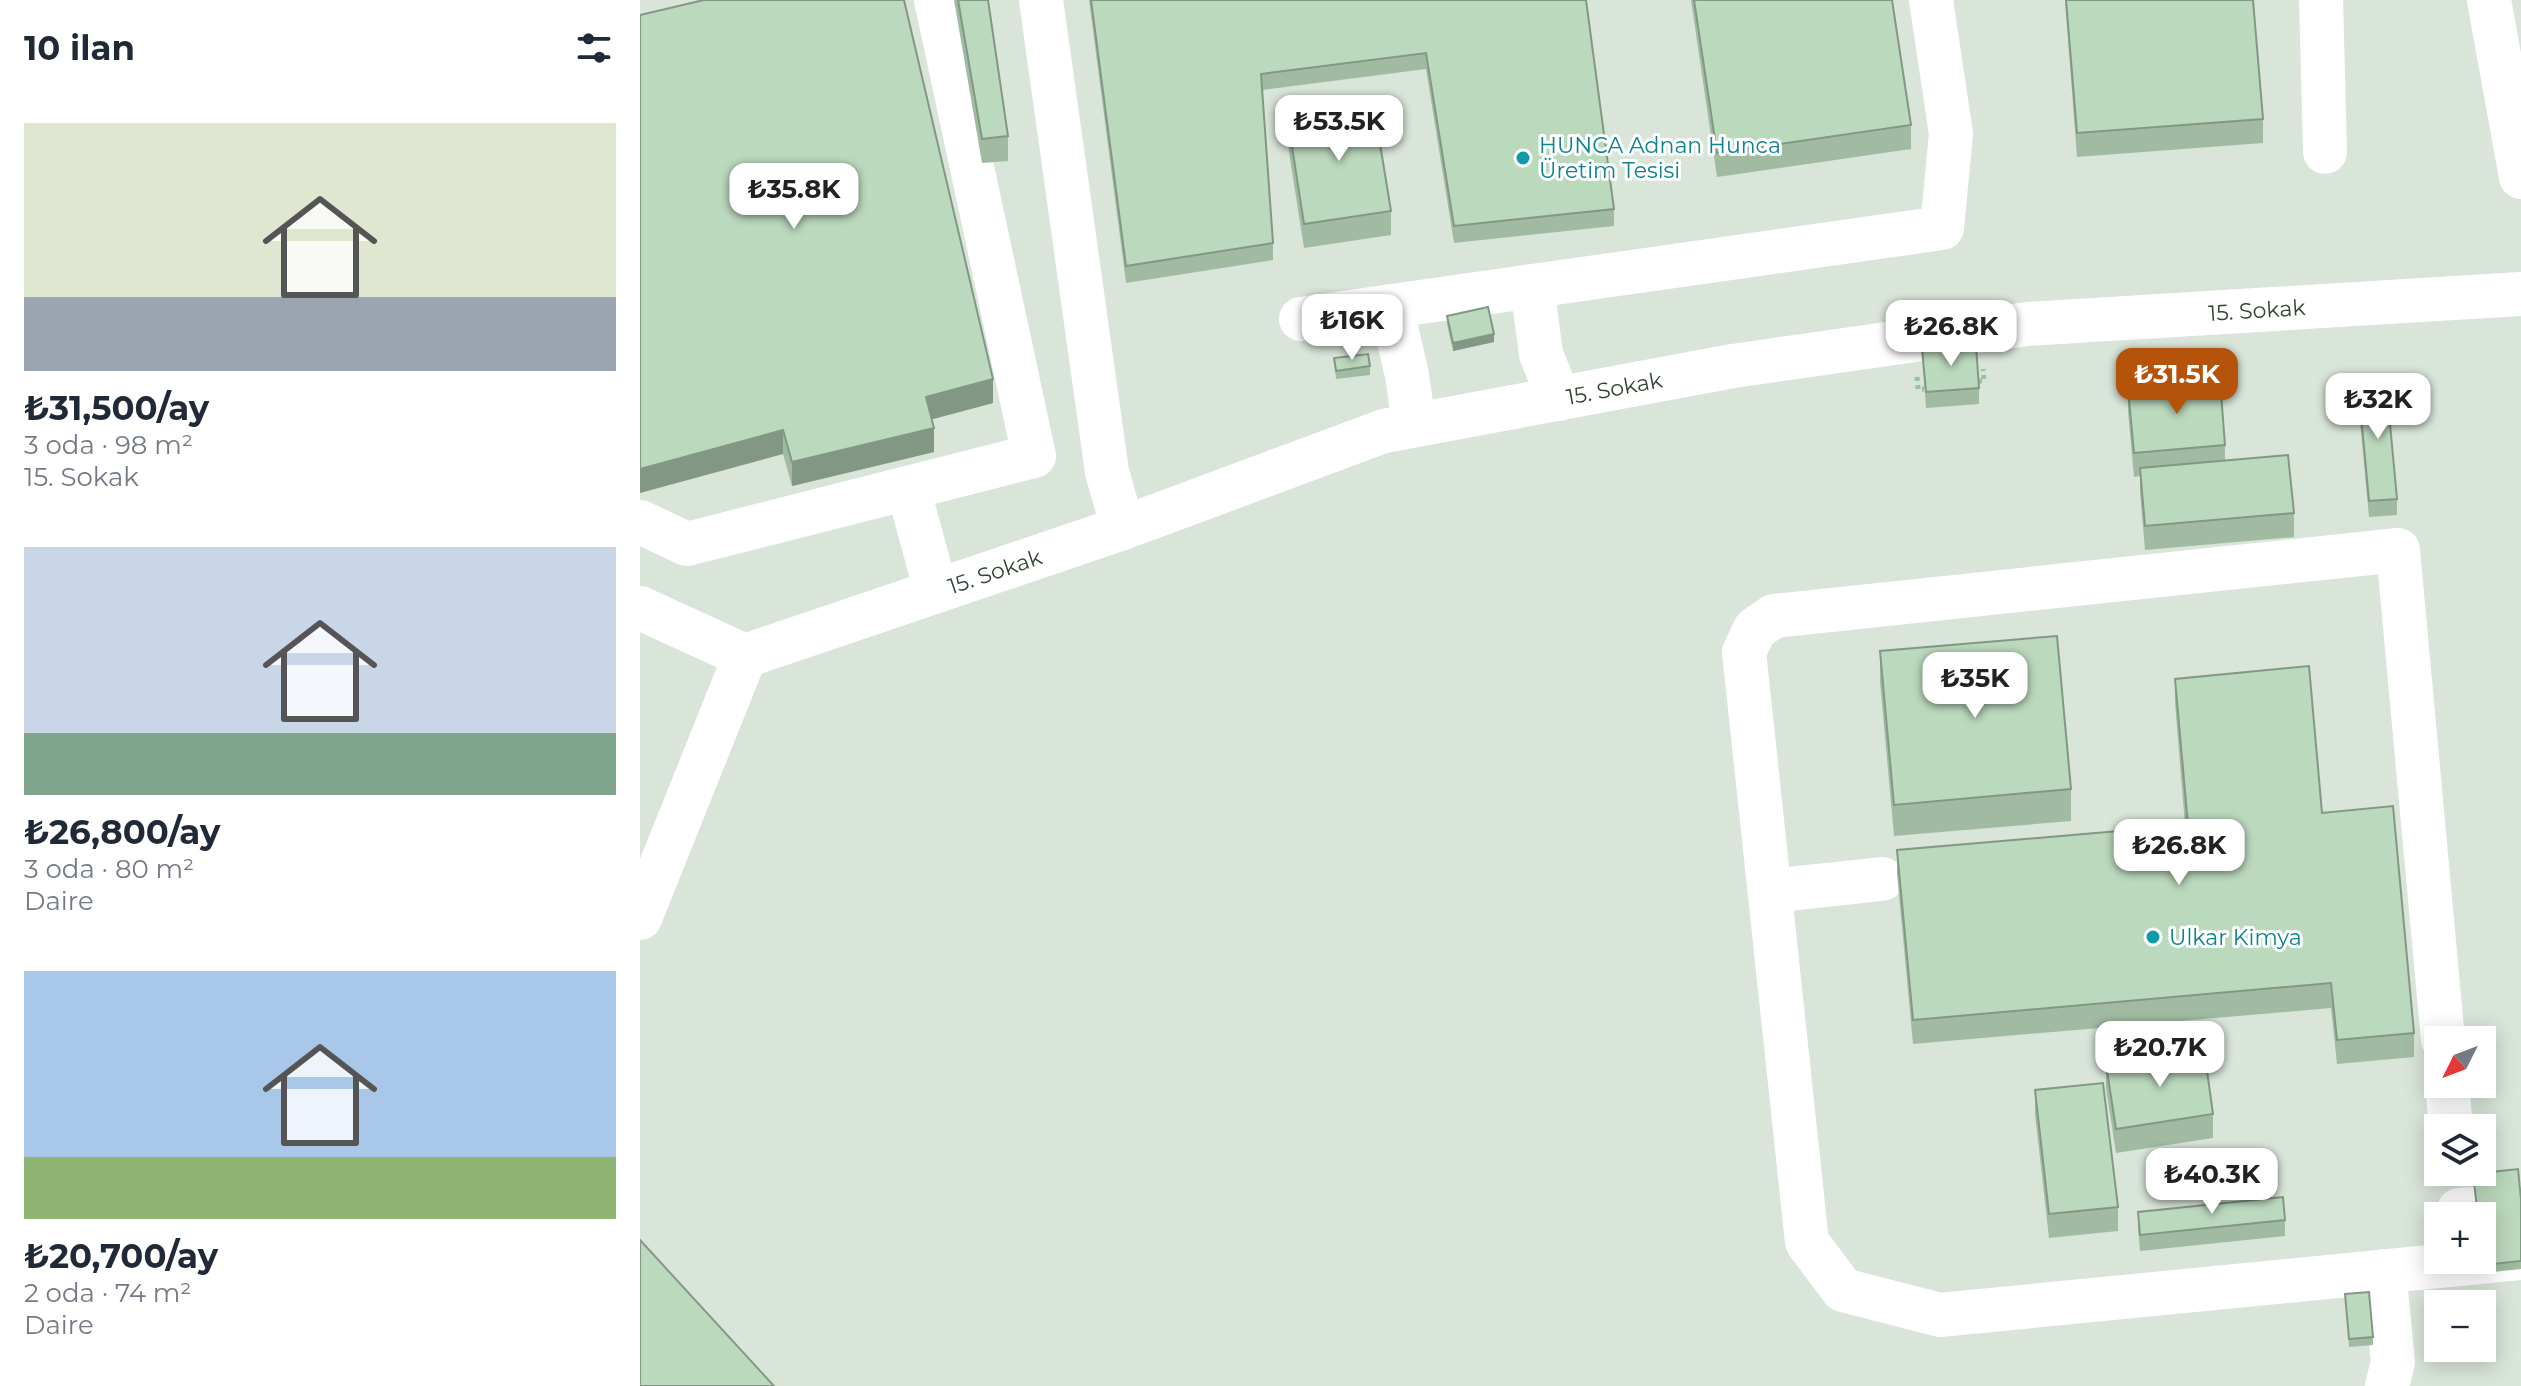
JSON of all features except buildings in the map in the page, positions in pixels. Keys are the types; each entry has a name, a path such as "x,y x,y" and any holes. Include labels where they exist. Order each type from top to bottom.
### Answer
{"street":[{"path":"640,522 687,544 1034,456 936,0"},
{"path":"1041,0 1107,472 1123,528"},
{"path":"1301,319 1942,228 1951,134 1931,0"},
{"path":"2321,0 2325,152"},
{"path":"2489,0 2521,177"},
{"path":"1532,286 1541,354 1559,399"},
{"name":"15. Sokak","path":"745,656 1123,528 1384,431 1733,366 2027,324 2521,294"},
{"path":"1391,306 1407,375 1414,425"},
{"path":"908,488 936,591"},
{"path":"2424,1266 1940,1315 1843,1290 1807,1242 1744,652 1755,629 1774,616 2398,550 2442,1026"},
{"path":"640,608 745,656 640,918"},
{"path":"1770,891 1882,879"},
{"path":"2458,1199 2521,1206"},
{"path":"2496,1260 2521,1258"},
{"path":"2384,1271 2393,1362 2387,1386"}],"path":[{"path":"1978,381 1984,381 1982,361"}],"shaded area":[{"path":"640,0 2521,0 2521,1386 640,1386"}],"place":[{"name":"HUNCA Adnan Hunca Üretim Tesisi","path":"1523,158"},
{"name":"Ulkar Kimya","path":"2153,937"}]}
